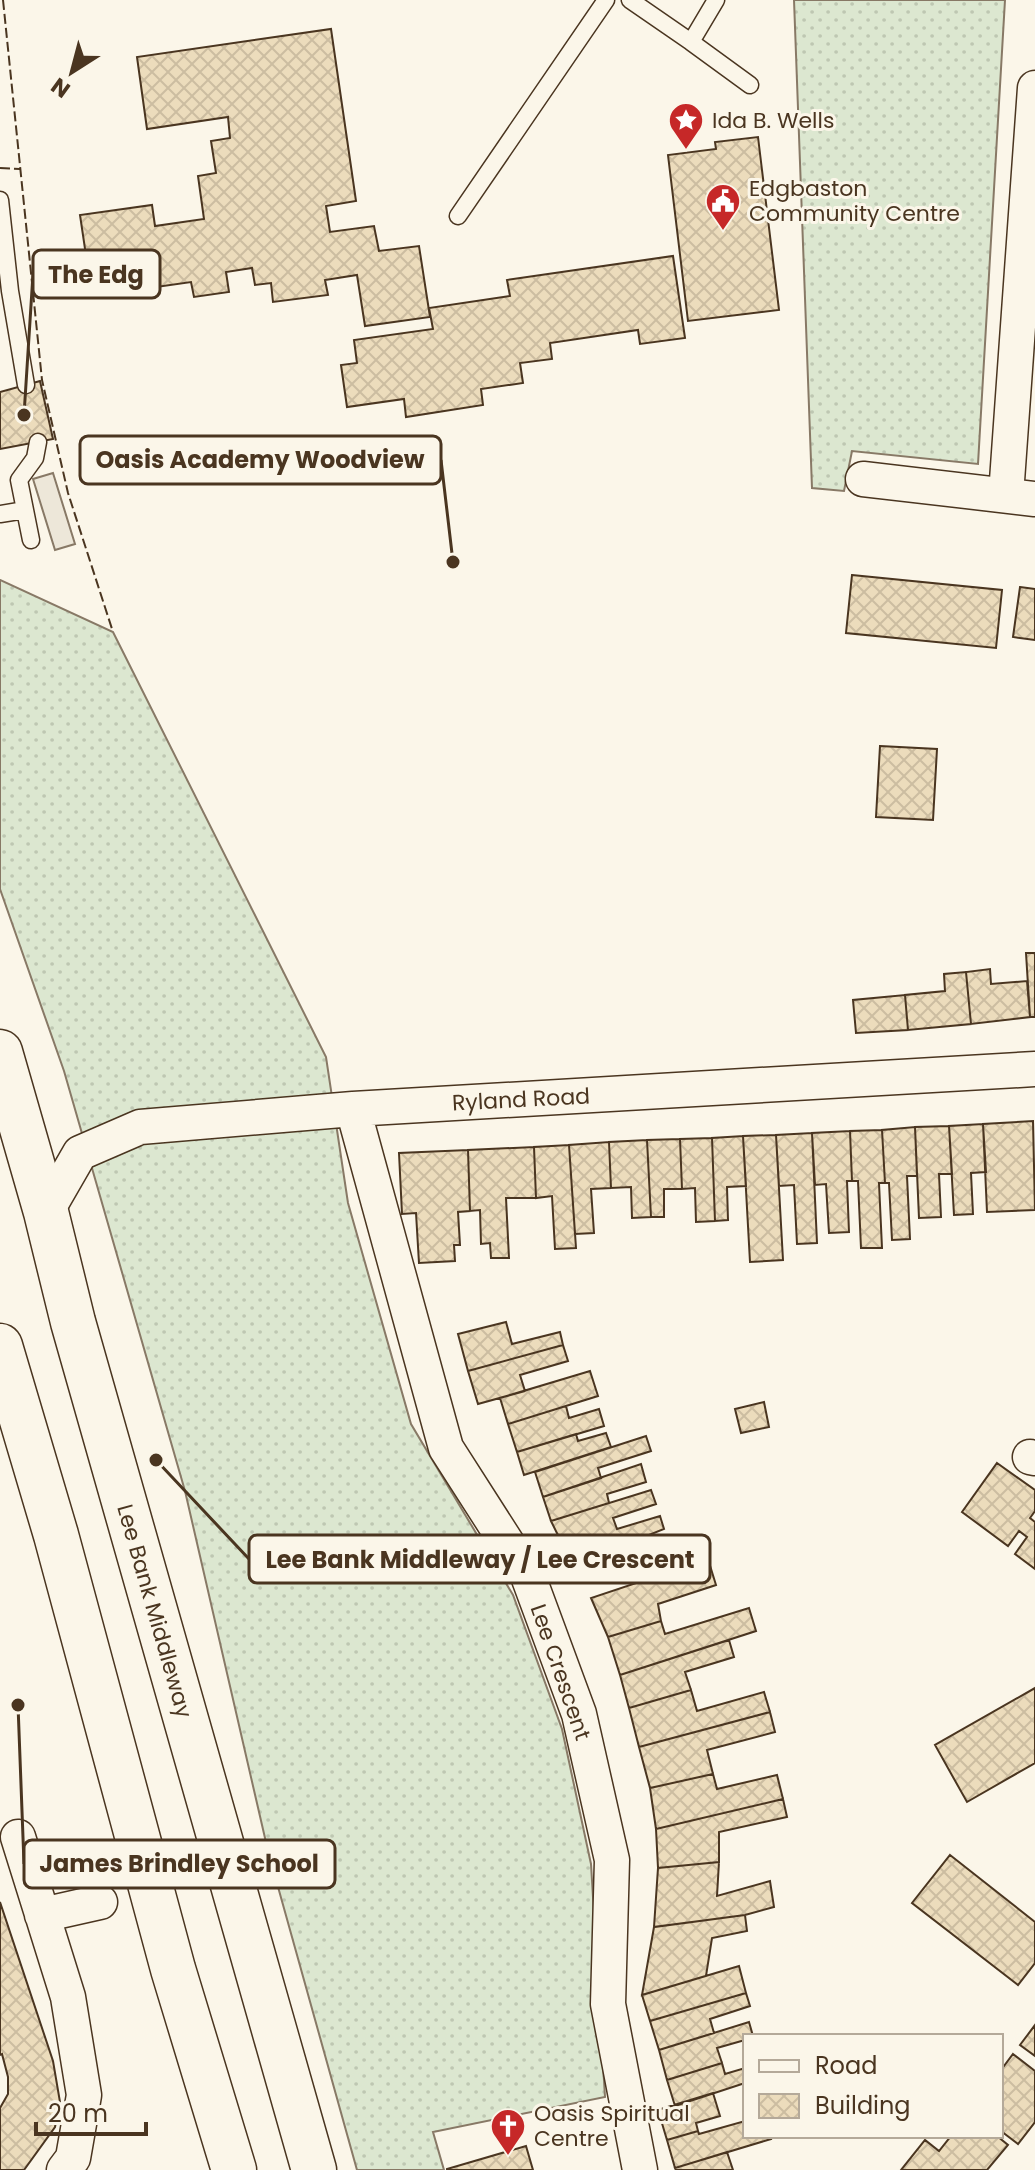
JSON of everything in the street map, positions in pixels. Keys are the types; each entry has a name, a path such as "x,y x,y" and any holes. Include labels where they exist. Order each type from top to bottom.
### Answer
{"highway":[{"name":"Lee Bank Middleway","path":"0,1052 46,1212 77,1338 314,2170"},
{"path":"0,1346 56,1535 173,1969 234,2170"}],"street":[{"path":"863,479 1021,497 1035,88"},
{"name":"Ryland Road","path":"46,1212 80,1153 140,1127 353,1109 1035,1069"},
{"name":"Lee Crescent","path":"353,1109 446,1448 528,1576 579,1714 612,1860 608,2004 640,2170"},
{"path":"18,1837 68,1997 84,2095 73,2158 64,2170"},
{"path":"42,1915 100,1902"}],"lane":[{"path":"458,216 606,0"},
{"path":"630,0 750,85"},
{"path":"691,42 716,0"},
{"path":"0,200 10,291 26,385"},
{"path":"31,540 19,480 35,458 38,442"},
{"path":"0,514 25,510"}],"green space":[{"path":"794,0 1005,0 978,464 852,451 844,491 812,488"},
{"path":"0,580 113,632 326,1057 348,1203 411,1424 513,1595 562,1729 591,1864 605,2097 433,2132 444,2170 357,2170 268,1851 185,1491 64,1071 0,889"}],"shaded area":[{"path":"53,473 75,544 55,550 33,479"}],"building":[{"path":"331,29 356,201 326,206 330,232 374,226 379,251 419,246 430,317 365,326 357,275 325,280 328,295 273,302 271,283 255,285 252,268 226,272 229,292 194,297 191,282 92,296 80,215 152,205 155,226 204,219 198,176 216,173 211,141 230,138 228,117 147,129 137,57"},
{"name":"Edgbaston Community Centre","path":"758,137 779,310 688,321 668,155 716,149 715,142"},
{"path":"673,256 685,338 640,344 638,330 550,343 552,359 520,363 523,383 481,389 483,405 406,417 404,399 347,407 341,365 357,363 354,340 433,329 429,308 510,296 507,280"},
{"path":"40,381 53,439 0,449 0,392"},
{"path":"852,575 1002,590 996,648 846,633"},
{"path":"1020,587 1035,589 1035,640 1013,637"},
{"path":"880,746 937,749 933,820 876,817"},
{"path":"1026,953 1035,953 1035,1017 1030,1017"},
{"path":"990,969 991,984 1027,981 1030,1017 971,1024 966,972"},
{"path":"966,972 971,1024 908,1030 905,995 945,991 944,974"},
{"path":"905,995 908,1030 856,1033 853,1000"},
{"path":"1033,1121 1035,1210 987,1212 983,1124"},
{"path":"983,1124 986,1172 971,1173 973,1214 954,1215 949,1126"},
{"path":"949,1126 952,1174 939,1174 941,1217 919,1218 915,1127"},
{"path":"915,1127 917,1176 907,1176 910,1239 892,1240 882,1130"},
{"path":"882,1130 885,1183 879,1183 882,1248 861,1248 858,1181 852,1181 850,1131"},
{"path":"850,1131 852,1181 847,1181 849,1232 829,1233 826,1184 815,1185 812,1133"},
{"path":"812,1133 817,1243 797,1244 794,1185 779,1186 776,1135"},
{"path":"776,1135 783,1260 750,1262 743,1136"},
{"path":"743,1136 746,1186 727,1187 728,1220 715,1221 712,1138"},
{"path":"712,1138 715,1221 696,1222 695,1188 682,1189 680,1139"},
{"path":"680,1139 682,1189 664,1189 664,1217 651,1217 647,1140"},
{"path":"647,1140 651,1217 632,1218 631,1187 611,1188 609,1142"},
{"path":"609,1142 611,1188 591,1189 594,1233 575,1234 569,1145"},
{"path":"569,1145 576,1248 555,1249 552,1196 536,1198 534,1147"},
{"path":"534,1147 536,1198 506,1198 509,1258 491,1258 490,1243 481,1244 480,1210 470,1211 468,1150"},
{"path":"468,1150 470,1211 458,1212 460,1245 454,1245 455,1261 419,1263 416,1213 402,1214 399,1153"},
{"path":"506,1322 512,1344 560,1332 563,1345 468,1371 458,1334"},
{"path":"563,1345 568,1361 520,1375 525,1391 478,1404 468,1371"},
{"path":"590,1371 598,1396 508,1424 500,1398"},
{"path":"764,1402 769,1427 741,1433 735,1409"},
{"path":"566,1406 569,1418 599,1409 604,1426 517,1452 508,1424"},
{"path":"606,1433 611,1447 524,1475 517,1452 576,1434 578,1441"},
{"path":"646,1436 651,1451 598,1468 601,1478 543,1497 535,1472"},
{"path":"997,1463 1035,1490 1035,1511 1030,1518 1035,1522 1035,1569 1015,1554 1027,1537 1019,1531 1008,1546 962,1512"},
{"path":"641,1464 646,1482 607,1494 609,1503 551,1521 543,1497"},
{"path":"651,1490 656,1504 613,1518 617,1529 660,1516 664,1529 624,1545 632,1555 577,1574 551,1521"},
{"path":"708,1559 716,1585 658,1604 661,1621 608,1637 591,1598"},
{"path":"749,1608 756,1631 620,1675 608,1637 661,1621 665,1634"},
{"path":"729,1640 734,1657 685,1672 691,1690 629,1708 620,1675"},
{"path":"1035,1688 1035,1763 967,1802 935,1745"},
{"path":"691,1690 697,1711 764,1692 770,1712 639,1747 629,1708"},
{"path":"770,1712 775,1732 707,1750 713,1774 650,1788 639,1747"},
{"path":"713,1774 717,1789 777,1775 783,1799 656,1829 650,1788"},
{"path":"783,1799 787,1817 719,1832 719,1862 658,1868 656,1829"},
{"path":"950,1855 1035,1922 1035,1963 1018,1985 912,1903"},
{"path":"719,1862 717,1896 770,1881 774,1907 745,1915 654,1927 658,1868"},
{"path":"0,1902 53,2061 60,2102 55,2127 24,2170 0,2170 0,2108 8,2094 8,2077 0,2055"},
{"path":"745,1915 747,1931 712,1938 706,1976 642,1995 654,1927"},
{"path":"739,1966 746,1993 650,2021 642,1995"},
{"path":"746,1993 750,2006 710,2019 714,2033 659,2050 650,2021"},
{"path":"749,2022 752,2034 743,2034 743,2041 717,2048 722,2063 667,2080 659,2050"},
{"path":"1035,2025 1035,2056 1020,2045"},
{"path":"1013,2054 1035,2071 1035,2122 1018,2144 1003,2133 1003,2067"},
{"path":"722,2063 725,2074 743,2069 743,2084 675,2106 667,2080"},
{"path":"713,2093 720,2116 696,2123 698,2131 667,2140 658,2110"},
{"path":"743,2122 743,2138 771,2139 675,2168 667,2140 698,2131 699,2134"},
{"path":"949,2138 999,2138 1008,2145 987,2170 901,2170 925,2140 939,2151"},
{"name":"Oasis Spiritual Centre","path":"526,2146 533,2170 447,2170 447,2169"},
{"path":"727,2152 733,2170 675,2168"}],"fence":[{"path":"3,0 42,380 68,493 113,632"},
{"path":"0,168 20,169"}],"place":[{"name":"Ida B. Wells","path":"686,151"},
{"name":"Edgbaston Community Centre","path":"723,232"},
{"name":"The Edg","path":"24,415"},
{"name":"Oasis Academy Woodview","path":"453,562"},
{"name":"Lee Bank Middleway / Lee Crescent","path":"156,1460"},
{"name":"James Brindley School","path":"18,1705"},
{"name":"Oasis Spiritual Centre","path":"508,2157"}]}
